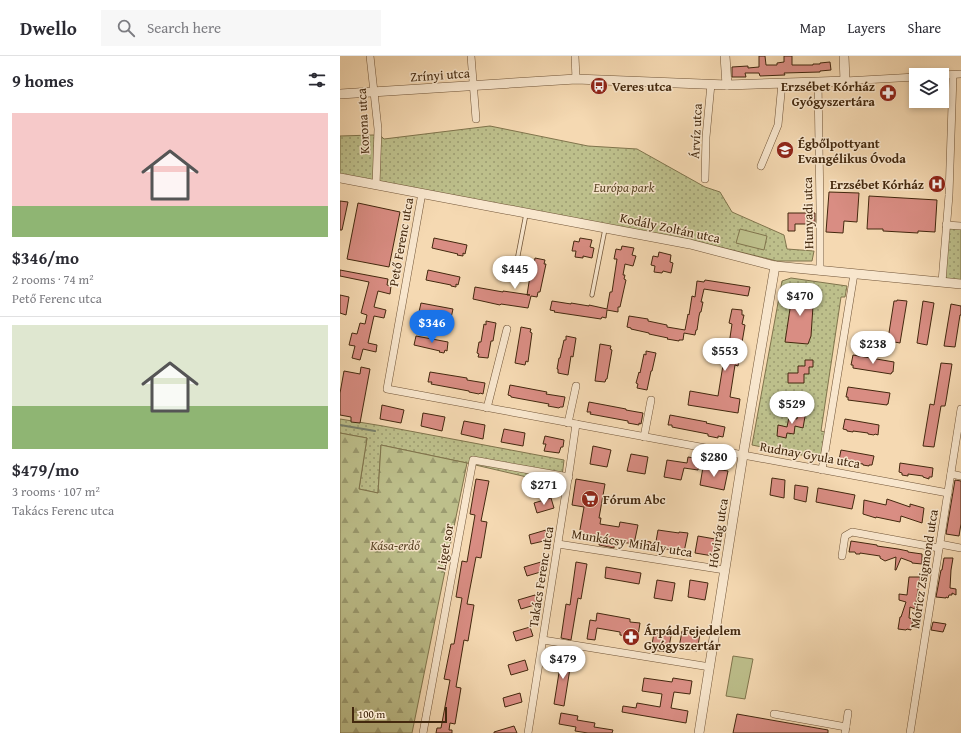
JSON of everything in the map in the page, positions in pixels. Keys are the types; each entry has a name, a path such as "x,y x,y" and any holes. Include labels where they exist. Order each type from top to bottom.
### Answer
{"street":[{"name":"Korona utca","path":"370,56 378,129 376,185"},
{"path":"471,56 476,118"},
{"path":"574,56 576,80"},
{"path":"725,56 726,85"},
{"path":"844,56 845,81"},
{"path":"949,75 961,74"},
{"path":"942,282 949,195 953,75"},
{"name":"Zrínyi utca","path":"340,94 576,80 726,85 909,77"},
{"name":"Hunyadi utca","path":"818,82 820,271"},
{"path":"761,166 778,125 782,83"},
{"name":"Árvíz utca","path":"705,179 706,136 711,84"},
{"name":"Kodály Zoltán utca","path":"340,178 690,244 776,266 961,284"},
{"name":"Pető Ferenc utca","path":"387,389 422,193"},
{"path":"946,225 961,226"},
{"name":"Hóvirág utca","path":"699,733 743,455 776,266"},
{"path":"822,470 854,274"},
{"path":"487,408 507,330"},
{"path":"568,423 576,386"},
{"name":"Rudnay Gyula utca","path":"387,389 948,493"},
{"path":"644,437 650,400"},
{"name":"Móricz Zsigmond utca","path":"910,733 961,409"},
{"name":"Takács Ferenc utca","path":"528,733 576,424"},
{"name":"Liget sor","path":"423,733 473,460 569,476"},
{"path":"951,474 961,476"},
{"path":"842,556 846,536 852,532 939,546 961,548"},
{"name":"Munkácsy Mihály utca","path":"558,544 726,570"},
{"path":"543,640 710,666"},
{"path":"774,714 845,730 848,713"}],"lane":[{"path":"513,281 526,213"},
{"path":"592,295 605,228"}],"green space":[{"name":"Európa park","path":"490,126 588,146 637,149 705,187 720,192 732,212 784,235 787,249 814,251 812,261 777,261 691,240 340,174 340,136 373,135 381,136 384,139"},
{"path":"946,227 961,228 961,281 942,280"},
{"path":"740,229 767,236 764,250 736,243"},
{"path":"791,278 847,286 845,297 841,297 821,431 825,432 821,459 752,445 782,281"},
{"path":"340,419 564,460 561,485 381,445 378,493 359,489 367,438 340,433"},
{"name":"Kása-erdő","path":"340,433 367,438 359,489 378,493 381,445 467,463 412,733 340,733"},
{"path":"733,656 753,659 745,699 726,696"}],"building":[{"path":"759,56 765,56 766,65 777,65 777,63 784,62 784,56 792,56 792,65 813,65 830,62 831,70 760,76 759,73 745,73 746,77 732,77 732,67 759,67"},
{"path":"829,192 859,193 857,222 844,221 843,233 826,232"},
{"path":"869,196 937,200 935,232 918,231 918,233 883,231 883,229 867,229"},
{"path":"340,201 348,202 342,230 340,230"},
{"path":"358,203 400,212 389,267 347,259"},
{"path":"788,213 815,213 815,224 795,224 795,231 788,231"},
{"path":"434,238 467,245 465,254 463,253 463,256 457,255 458,254 432,248"},
{"path":"580,238 592,240 590,247 594,248 592,258 583,256 583,258 575,257 576,251 572,251 574,241 579,242"},
{"path":"622,246 634,248 632,255 636,256 633,266 625,264 623,275 625,275 624,279 626,280 620,307 618,307 618,312 607,310 606,318 602,317 601,319 554,312 555,311 550,310 552,301 589,305 607,309 610,292 612,292 617,259 614,259 616,249 621,250"},
{"path":"659,252 671,255 670,262 673,263 671,273 663,271 662,273 654,272 655,266 651,265 653,256 658,257"},
{"path":"535,258 545,260 544,264 546,264 540,292 538,292 537,297 531,296 528,308 500,305 473,299 475,287 527,295"},
{"path":"340,270 388,279 387,285 391,286 390,294 378,291 374,307 386,310 384,318 374,316 368,343 377,345 376,352 363,349 360,360 352,358 355,346 349,345 352,333 357,334 360,323 365,324 367,315 361,313 369,282 340,276"},
{"path":"428,270 460,277 458,285 456,284 456,287 426,280"},
{"path":"705,280 750,287 748,296 704,289 701,302 703,302 695,335 684,333 683,340 679,341 667,339 668,338 627,327 629,316 648,319 648,321 667,325 667,327 685,330 692,296 695,297 697,281 704,282"},
{"path":"793,289 814,291 811,336 808,344 785,342"},
{"path":"340,295 349,297 346,315 340,313"},
{"path":"894,301 907,301 900,343 889,341 888,339"},
{"path":"923,301 934,303 927,345 917,343"},
{"path":"421,303 453,309 451,318 449,317 449,320 419,312"},
{"path":"951,304 961,306 961,315 955,347 944,346"},
{"path":"732,309 742,310 742,315 744,315 742,324 745,325 738,366 735,365 730,397 740,399 738,413 688,405 690,391 718,396 723,365 726,364 727,358 732,324 729,323"},
{"path":"486,321 496,323 488,358 478,357 479,354 477,353"},
{"path":"521,327 531,329 530,332 532,333 528,362 526,361 525,365 515,363"},
{"path":"416,336 448,342 447,351 445,350 444,353 414,345"},
{"path":"566,336 576,338 568,375 558,373 557,369"},
{"path":"600,344 611,346 610,349 612,350 607,379 605,382 595,381"},
{"path":"646,351 656,353 647,390 637,388 638,384 636,383"},
{"path":"853,355 894,362 893,372 891,374 853,368 853,365 851,365"},
{"path":"805,360 813,360 813,367 809,367 809,374 804,374 804,383 788,383 788,373 798,373 798,366 805,366"},
{"path":"941,363 952,364 945,406 941,406 934,447 923,446 930,404 934,405"},
{"path":"361,367 370,369 360,423 351,422 351,417 340,415 340,393 344,371 360,374"},
{"path":"430,372 467,378 467,380 485,383 483,394 431,384 432,382 428,382"},
{"path":"510,385 565,397 563,407 559,408 548,406 549,404 511,397 508,395"},
{"path":"848,387 890,393 888,404 848,400 848,397 846,397"},
{"path":"589,402 643,413 641,424 628,423 628,421 590,414 591,412 587,412"},
{"path":"382,405 404,410 401,423 380,419"},
{"path":"798,410 806,411 803,428 795,426 794,434 787,433 786,438 777,436 778,425 787,427 789,417 797,419"},
{"path":"423,413 445,417 442,431 421,426"},
{"path":"670,415 725,427 723,437 718,436 718,438 708,436 708,434 672,427 672,425 668,425"},
{"path":"845,419 879,425 878,435 847,431 843,429"},
{"path":"464,421 485,425 483,439 461,434"},
{"path":"504,429 525,433 523,446 501,442"},
{"path":"545,436 564,440 563,447 561,447 559,453 544,451 546,444 543,444"},
{"path":"593,446 611,450 607,467 590,464"},
{"path":"841,450 874,456 872,465 869,466 849,462 848,464 842,462 839,460"},
{"path":"631,454 648,457 645,474 627,471"},
{"path":"688,457 700,459 698,470 684,468 681,480 664,477 667,460 687,463"},
{"path":"900,463 933,468 932,477 929,477 929,479 923,476 908,474 908,476 902,475 902,473 899,472"},
{"path":"703,467 728,471 724,490 700,485"},
{"path":"772,478 785,480 784,498 770,495"},
{"path":"476,479 489,481 481,521 487,522 481,558 476,557 467,604 474,605 468,641 464,640 456,687 461,688 455,724 450,723 449,730 452,730 452,733 436,733 437,728 441,728 450,680 444,679 451,644 454,644 462,598 456,597 462,561 467,562 475,515 470,514"},
{"path":"576,479 605,484 599,518 601,518 600,524 619,527 620,522 638,525 634,544 615,541 614,548 599,545 600,538 579,535 584,507 572,505"},
{"path":"955,480 961,481 961,524 959,536 946,534"},
{"path":"795,485 808,487 806,502 794,499"},
{"path":"818,488 855,495 852,509 816,502"},
{"path":"551,498 554,508 537,513 534,503"},
{"path":"887,499 910,507 910,504 924,508 922,523 901,516 900,522 863,514 864,500 886,505"},
{"path":"546,530 548,540 531,544 529,535"},
{"path":"658,530 688,533 684,552 655,547"},
{"path":"698,536 715,539 713,556 695,553"},
{"path":"639,540 651,542 650,549 637,547"},
{"path":"851,541 922,554 922,564 912,563 901,558 895,570 896,557 885,561 880,558 880,556 849,552"},
{"path":"944,558 953,558 950,588 956,589 956,595 952,593 952,595 949,595 948,598 936,597"},
{"path":"541,562 544,571 527,576 524,567"},
{"path":"576,562 587,564 581,599 578,598 571,640 561,638 566,604 570,605"},
{"path":"606,567 641,573 639,584 605,578"},
{"path":"909,577 920,577 915,609 910,607 909,618 913,619 911,630 898,629 900,617 906,602 899,600 899,594 907,595"},
{"path":"657,580 675,583 672,601 654,598"},
{"path":"690,580 708,583 705,600 688,597"},
{"path":"535,595 538,604 521,609 518,600"},
{"path":"597,613 630,619 630,622 640,623 637,642 627,640 627,636 620,635 620,632 597,628 595,640 587,639 590,620 596,621"},
{"path":"933,622 946,624 943,632 931,630"},
{"path":"530,627 533,636 516,641 513,632"},
{"path":"682,631 700,634 697,651 679,648"},
{"path":"654,633 671,636 668,652 651,650"},
{"path":"562,654 572,656 564,706 554,704"},
{"path":"525,660 528,670 511,675 508,665"},
{"path":"644,678 672,682 673,678 692,681 690,694 674,692 671,708 688,711 686,723 622,712 623,706 636,708 637,703 660,707 662,694 642,691"},
{"path":"520,693 522,702 505,707 503,698"},
{"path":"561,713 578,716 577,720 595,723 594,727 613,730 612,733 588,733 575,731 576,727 559,724"},
{"path":"737,714 828,730 828,733 733,733"},
{"path":"514,726 517,733 494,733 494,732"}],"waterway":[{"path":"340,425 375,431"}],"place":[{"name":"Veres utca","path":"599,86"},
{"name":"Erzsébet Kórház Gyógyszertára","path":"888,93"},
{"name":"Égbőlpottyant Evangélikus Óvoda","path":"785,150"},
{"name":"Erzsébet Kórház","path":"937,184"},
{"name":"Fórum Abc","path":"590,499"},
{"name":"Árpád Fejedelem Gyógyszertár","path":"631,637"}]}
